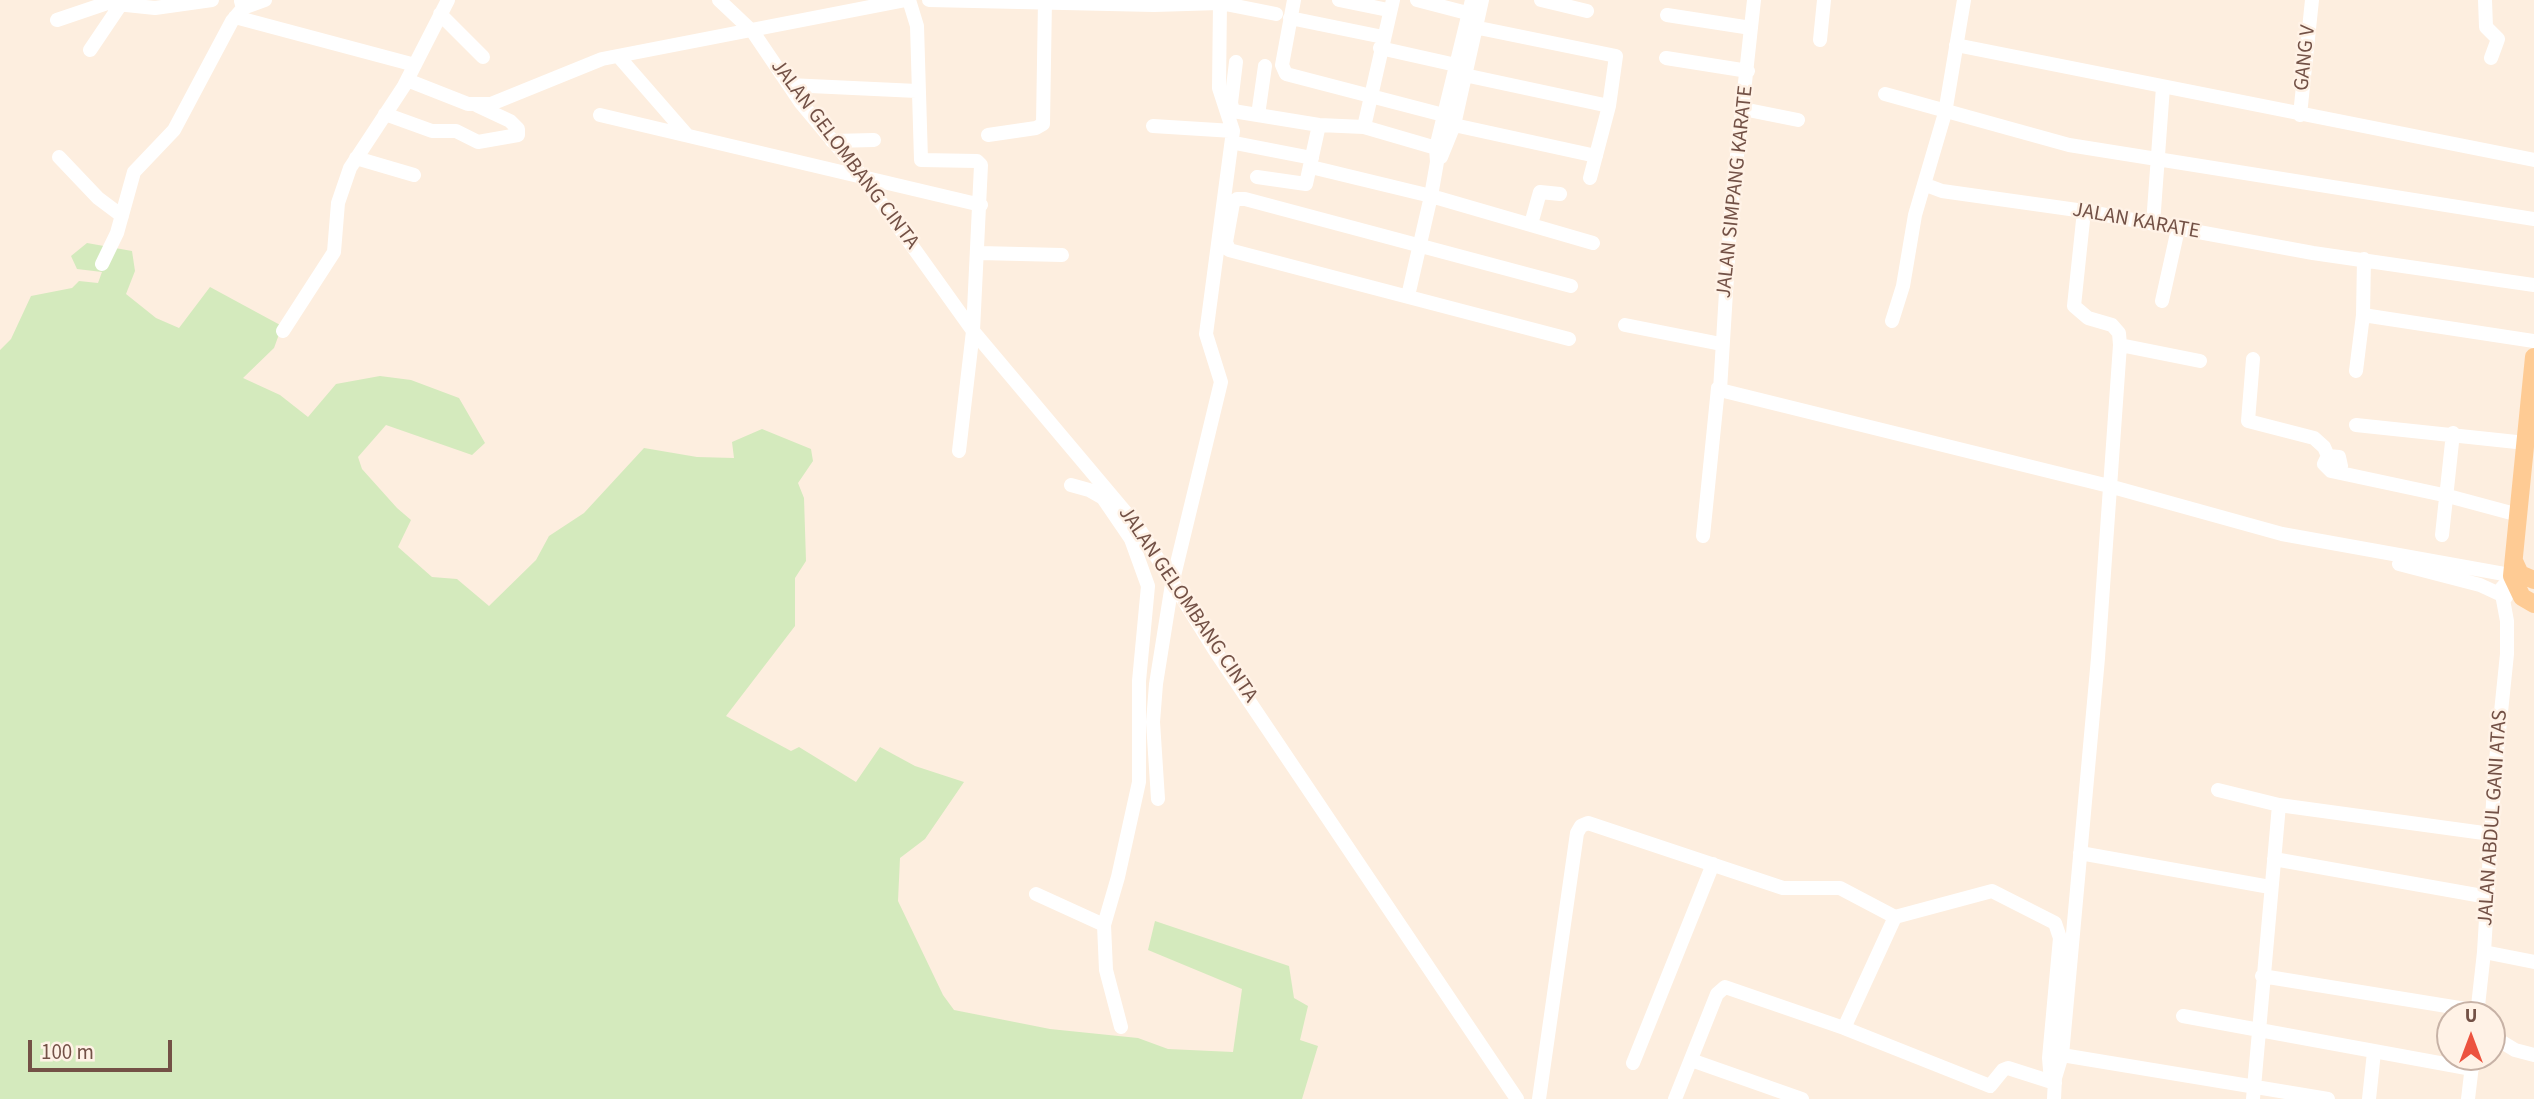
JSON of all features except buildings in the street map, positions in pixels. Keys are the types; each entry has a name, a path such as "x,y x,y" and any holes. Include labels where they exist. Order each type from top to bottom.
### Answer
{"main road":[{"path":"2532,603 2518,592 2521,574 2516,510 2526,443 2534,357"}],"street":[{"path":"57,20 101,4 143,3 155,8 212,0"},
{"path":"102,264 122,216 134,172 174,130 239,8 265,0"},
{"path":"283,331 334,252 338,203 356,158 407,80 448,0"},
{"name":"JALAN GELOMBANG CINTA","path":"719,0 753,32 789,85 862,176 973,331 1139,527 1172,584 1517,1099"},
{"path":"478,106 501,101 591,62 907,0 917,26 921,160 978,161 981,205 979,253 959,451"},
{"path":"929,0 1220,1 1382,43 1459,70 1609,106"},
{"path":"1294,0 1283,16 1284,72 1451,120 1596,156"},
{"path":"1339,0 1391,5 1364,127"},
{"path":"1408,296 1439,153 1451,120 1470,6 1418,0"},
{"path":"1459,70 1482,0"},
{"path":"1541,0 1587,10"},
{"name":"JALAN SIMPANG KARATE","path":"1703,536 1731,211 1754,0"},
{"path":"1820,40 1824,0"},
{"path":"1892,321 1903,286 1915,215 1945,113 1964,0"},
{"name":"GANG V","path":"2300,115 2312,0"},
{"path":"2486,0 2486,27 2498,39 2491,58"},
{"path":"1158,799 1153,722 1172,584 1221,382 1206,334 1236,138 1219,88 1220,1"},
{"path":"988,135 1036,128 1042,124 1045,2"},
{"path":"90,50 121,4"},
{"path":"239,8 415,65"},
{"path":"440,14 483,57"},
{"path":"1667,15 1751,28"},
{"path":"1474,27 1616,56 1609,106 1590,178"},
{"path":"1956,45 2534,160"},
{"path":"619,57 687,135"},
{"path":"1666,58 1748,71"},
{"path":"1236,62 1231,109 1319,125 1364,127 1439,153"},
{"path":"1258,115 1265,66"},
{"path":"385,114 432,131 456,131 478,142 519,135 518,129 510,121 478,106 407,80"},
{"path":"789,85 917,91"},
{"path":"2153,224 2163,87"},
{"path":"1885,94 1937,107 1945,113 2069,145 2534,219"},
{"path":"1743,109 1798,120"},
{"path":"600,115 981,205"},
{"path":"1257,177 1306,184 1319,125"},
{"path":"1153,126 1236,138 1593,243"},
{"path":"832,141 874,140"},
{"path":"59,157 98,198 122,216"},
{"path":"356,158 414,175"},
{"name":"JALAN KARATE","path":"1926,185 1942,191 2084,211 2178,229 2534,285"},
{"path":"1531,224 1540,192 1560,194"},
{"path":"1569,339 1228,250 1226,242 1233,203 1237,199 1245,199 1571,286"},
{"path":"2053,1099 2062,1055 2098,658 2120,345 2119,332 2112,325 2088,318 2074,306 2084,211"},
{"path":"2162,301 2178,229"},
{"path":"979,253 1062,256"},
{"path":"2356,371 2363,315 2364,259"},
{"path":"2363,315 2534,341"},
{"path":"1625,325 1721,344"},
{"path":"2120,345 2200,361"},
{"path":"2253,359 2248,421 2314,438 2324,447 2328,456 2325,466 2331,471 2337,470 2357,479 2481,505 2498,503 2516,510"},
{"path":"1718,386 1723,392 2109,486 2314,541 2322,546 2480,585 2532,603"},
{"path":"2356,425 2453,433 2526,443"},
{"path":"2442,535 2453,433"},
{"path":"1071,485 1089,490 1102,498 1132,539 1149,586 1139,681 1139,782 1118,877 1104,925 1106,970 1121,1027"},
{"path":"2314,541 2323,540 2521,574"},
{"path":"2501,593 2502,584 2521,574"},
{"name":"JALAN ABDUL GANI ATAS","path":"2478,1001 2507,654 2507,621 2501,593"},
{"path":"2507,621 2512,608 2532,603"},
{"path":"2218,790 2279,805 2491,834"},
{"path":"2254,1093 2262,976 2279,805"},
{"path":"1539,1099 1579,828 1588,823 1783,888 1840,888 1895,917 1992,891 2055,923 2060,938 2049,1058 2050,1070 2055,1080"},
{"path":"2080,853 2270,887"},
{"path":"2274,859 2488,897"},
{"path":"1633,1063 1713,864"},
{"path":"1036,894 1104,925"},
{"path":"1844,1028 1895,917"},
{"path":"2484,953 2534,962"},
{"path":"2262,976 2436,1006"},
{"path":"1675,1099 1717,993 1725,987 1844,1028 1990,1086 2003,1070 2008,1068 2055,1080"},
{"path":"2182,1016 2374,1052 2436,1059"},
{"path":"2506,1045 2534,1055"},
{"path":"2369,1099 2374,1052"},
{"path":"2062,1055 2254,1093 2329,1099"},
{"path":"1691,1060 1802,1099"},
{"path":"2468,1099 2471,1071"}],"green space":[{"path":"87,243 132,251 135,271 126,294 156,318 179,328 210,287 282,326 274,348 243,378 280,395 308,417 336,384 380,376 411,380 459,398 485,443 472,455 386,425 358,457 362,469 411,520 398,547 432,577 457,579 489,606 536,560 549,536 584,513 644,448 697,457 734,458 732,442 762,429 811,449 813,461 798,483 804,498 806,561 795,578 795,626 726,716 791,751 799,747 856,782 880,747 915,766 964,782 925,839 900,858 898,901 943,995 954,1010 1050,1029 1138,1038 1168,1049 1233,1052 1242,989 1148,950 1155,921 1289,966 1294,998 1308,1006 1300,1040 1318,1046 1302,1099 0,1099 0,350 11,339 31,296 72,288 79,281 98,283 102,272 77,269 71,256"}]}
